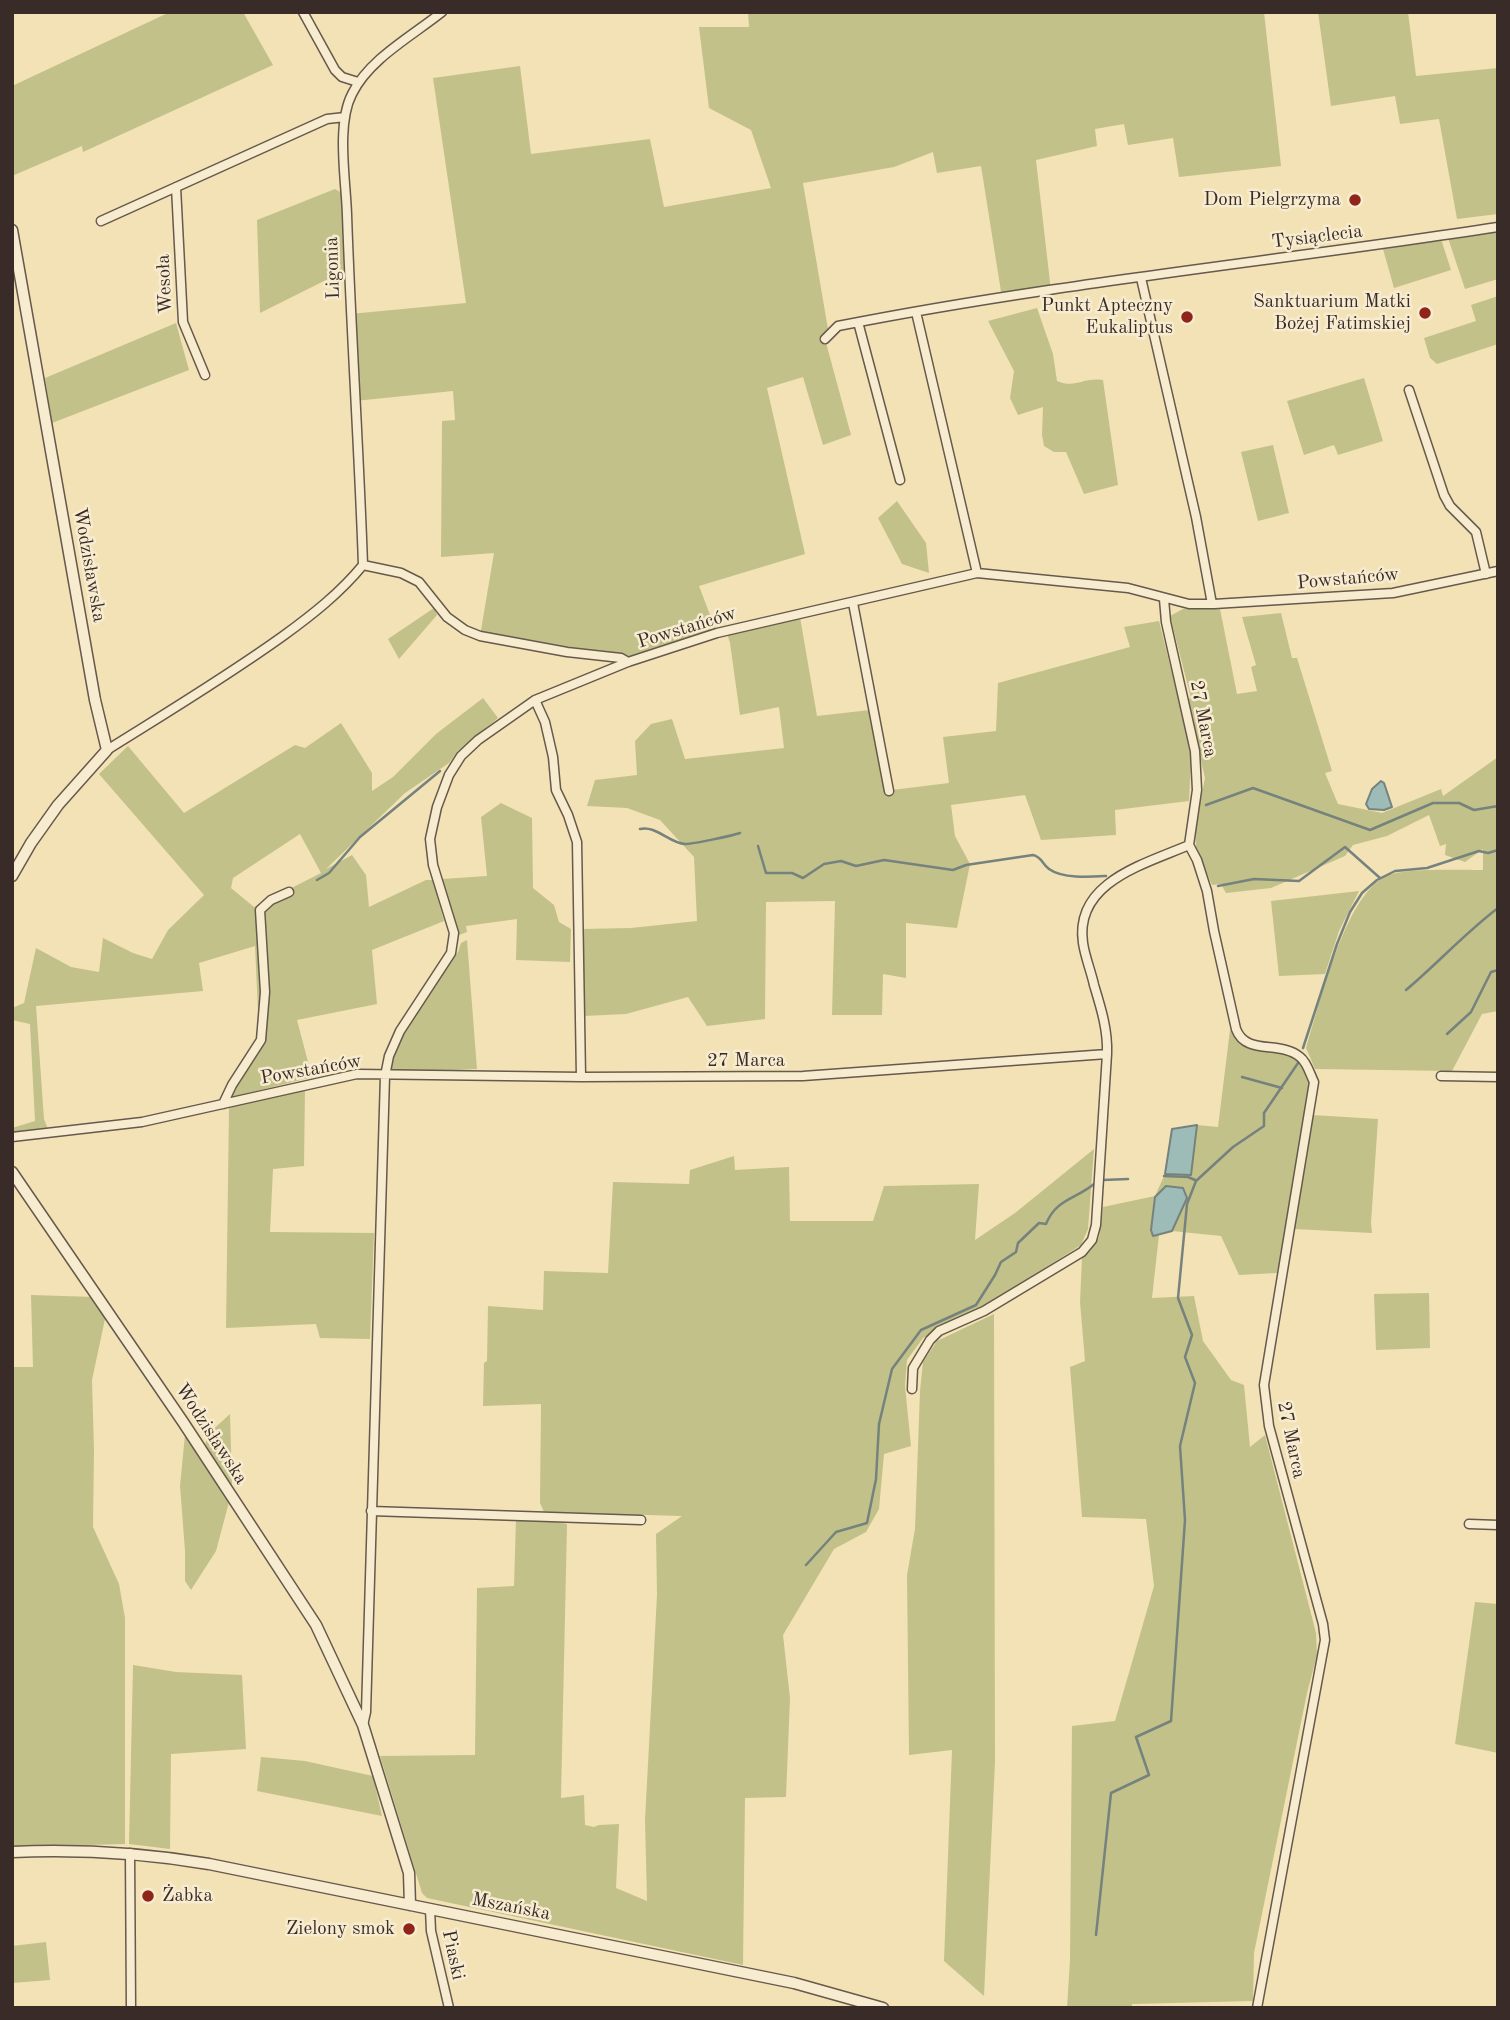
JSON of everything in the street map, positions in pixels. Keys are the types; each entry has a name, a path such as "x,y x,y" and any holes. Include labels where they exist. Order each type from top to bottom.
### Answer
{"street":[{"path":"303,12 335,70 342,77 358,82"},
{"name":"Ligonia","path":"363,565 350,314 345,117 358,82 379,61 442,12"},
{"path":"101,221 327,119 345,117"},
{"name":"Wesoła","path":"176,187 183,322 205,375"},
{"name":"Tysiąclecia","path":"825,339 838,326 916,312 1177,271 1498,226"},
{"name":"Wodzisławska","path":"12,230 95,701 107,750"},
{"path":"1141,278 1196,517 1212,604"},
{"path":"916,312 978,573"},
{"path":"858,322 900,480"},
{"path":"1409,390 1444,495 1450,506 1476,532 1486,574"},
{"path":"12,876 58,805 107,750 255,656 316,612 348,583 363,565 401,573 419,582 447,617 465,630 480,636 567,652 621,657 628,662"},
{"name":"Powstańców","path":"12,1137 142,1122 357,1074 385,1076 389,1056 400,1031 451,953 454,933 433,865 430,839 437,807 449,775 461,756 478,740 536,700 628,662 717,633 978,573 1128,588 1189,604 1212,604 1393,593 1498,570"},
{"name":"27 Marca","path":"1164,599 1166,622 1195,751 1197,790 1189,845 1207,891 1239,1038 1247,1044 1298,1054 1314,1082 1264,1385 1269,1426 1323,1624 1325,1640 1257,2008"},
{"path":"853,603 889,791"},
{"path":"536,700 551,746 556,790 577,842 581,1077"},
{"path":"912,1389 914,1368 930,1340 939,1331 984,1311 1082,1252 1092,1240 1096,1225 1107,1039 1083,943 1084,914 1091,898 1114,880 1189,845"},
{"name":"Powstańców","path":"223,1104 261,1040 265,992 260,911 271,900 289,892"},
{"name":"27 Marca","path":"385,1076 803,1076 1107,1054"},
{"name":"Wodzisławska","path":"363,1725 366,1712 385,1076"},
{"path":"1441,1076 1498,1077"},
{"name":"Wodzisławska","path":"12,1172 183,1422 316,1625 363,1725 409,1873 411,1905"},
{"path":"371,1511 641,1520"},
{"path":"1469,1524 1498,1525"},
{"name":"Mszańska","path":"12,1852 55,1850 130,1853 209,1864 794,1983 883,2008"},
{"path":"130,1853 131,2008"},
{"name":"Piaski","path":"430,1909 431,1931 449,2008"}],"shaded area":[{"path":"170,12 243,12 273,65 83,152 82,146 12,176 12,86"},
{"path":"748,12 1264,12 1281,166 1179,177 1173,138 1128,145 1124,124 1095,129 1097,146 1036,160 1051,291 1002,298 981,166 937,173 933,152 894,167 803,183 829,335 825,339 851,435 823,445 803,377 767,388 805,554 699,586 717,633 628,662 480,636 494,553 441,557 442,421 455,420 453,391 355,401 350,314 466,303 433,78 520,66 531,154 650,139 664,207 771,188 751,130 709,108 699,27 749,27"},
{"path":"1318,12 1408,12 1416,76 1498,68 1498,214 1457,219 1439,119 1400,124 1395,96 1331,106"},
{"path":"335,189 342,193 344,271 260,313 257,220"},
{"path":"1498,231 1498,279 1465,289 1448,238"},
{"path":"1441,239 1451,270 1394,288 1383,249"},
{"path":"1498,296 1498,344 1437,364 1430,358 1424,338 1476,321 1471,305"},
{"path":"1037,308 1053,354 1057,381 1069,384 1103,380 1118,485 1084,494 1066,452 1054,452 1044,446 1043,407 1018,415 1010,398 1014,371 988,321"},
{"path":"176,323 189,370 52,423 45,378"},
{"path":"1364,378 1383,441 1338,455 1334,445 1304,455 1287,401"},
{"path":"1273,445 1289,513 1258,521 1241,452"},
{"path":"897,501 926,543 929,573 902,564 878,518"},
{"path":"434,608 437,615 399,659 388,639"},
{"path":"1183,609 1220,609 1237,694 1257,691 1251,667 1256,665 1242,617 1281,613 1292,658 1297,658 1332,771 1325,773 1338,804 1382,813 1441,789 1443,796 1498,757 1498,1011 1482,1014 1452,1071 1315,1069 1306,1048 1326,980 1346,928 1371,888 1394,873 1483,870 1483,849 1465,862 1445,855 1446,844 1440,846 1429,815 1387,836 1353,845 1345,856 1271,888 1226,893 1221,884 1212,885 1196,848 1195,828 1205,778 1187,699 1191,698 1170,616"},
{"path":"800,617 817,716 870,710 884,791 949,783 943,737 996,731 998,683 1130,647 1124,627 1159,621 1187,734 1191,760 1189,801 1115,810 1116,835 1041,840 1025,795 951,805 955,836 970,864 957,928 906,923 906,978 883,974 882,1015 832,1015 835,901 766,902 765,1019 707,1026 688,997 626,1014 584,1016 582,929 631,928 697,921 694,857 660,820 627,808 587,806 595,780 637,775 635,741 651,724 672,719 685,759 784,748 779,707 740,715 727,633"},
{"path":"483,698 498,718 458,751 449,763 405,793 326,869 352,855 366,875 369,907 426,880 433,880 444,921 372,950 377,1004 297,1020 312,1077 225,1099 259,1033 255,946 199,963 203,991 36,1006 44,1119 48,1129 12,1133 12,1128 35,1121 30,1024 12,1020 12,1008 24,1003 36,948 71,967 99,972 103,938 152,959 168,930 204,895 99,774 128,746 184,813 295,745 305,748 341,723 372,773 372,791 393,777 436,734","holes":["300,834 321,873 254,907 231,888 233,878"]},
{"path":"501,803 532,818 533,888 554,905 559,922 571,929 570,962 516,960 517,919 466,926 467,932 459,935 442,879 487,876 481,817"},
{"path":"1359,891 1339,931 1325,974 1279,976 1271,901"},
{"path":"467,940 477,1069 387,1073 408,1025 458,952 461,943"},
{"path":"1230,1030 1246,1048 1294,1056 1309,1072 1311,1086 1287,1233 1277,1273 1239,1275 1221,1236 1172,1231 1187,1197 1183,1188 1176,1187 1157,1196 1151,1230 1153,1236 1159,1235 1152,1298 1194,1296 1203,1341 1231,1380 1244,1385 1250,1447 1265,1435 1316,1633 1317,1655 1254,1953 1253,2001 1132,2004 1132,2008 1067,2008 1070,1960 1072,1726 1115,1721 1154,1586 1146,1519 1082,1517 1070,1367 1085,1361 1080,1302 1082,1258 1099,1238 1103,1207 1155,1196 1165,1174 1191,1175 1197,1125 1218,1127"},
{"path":"305,1087 304,1166 273,1169 270,1232 374,1233 370,1339 320,1338 316,1324 226,1328 229,1108"},
{"path":"1312,1115 1378,1119 1372,1233 1294,1229"},
{"path":"1094,1149 1088,1229 1081,1245 988,1304 923,1338 907,1360 905,1386 911,1446 884,1454 879,1509 866,1532 834,1549 783,1635 790,1698 786,1797 745,1798 743,1965 427,1898 422,1893 380,1756 475,1755 477,1588 514,1586 516,1518 546,1519 567,1524 561,1798 584,1795 585,1825 594,1827 619,1824 616,1888 647,1901 645,1820 657,1595 656,1534 682,1516 544,1512 540,1503 541,1404 483,1406 488,1306 543,1310 544,1271 608,1273 613,1182 689,1184 690,1170 734,1156 735,1170 789,1167 790,1221 873,1221 884,1186 979,1184 975,1240 1015,1213"},
{"path":"1429,1293 1430,1348 1376,1350 1374,1294"},
{"path":"31,1295 94,1297 105,1319 92,1380 93,1527 119,1584 125,1618 125,1844 12,1847 12,1367 33,1367"},
{"path":"994,1314 995,1762 984,1996 944,1961 952,1750 909,1755 907,1575 915,1529 923,1362 937,1341"},
{"path":"230,1414 231,1487 205,1447 207,1435"},
{"path":"185,1435 229,1502 216,1551 191,1590 185,1581 180,1486"},
{"path":"1475,1602 1498,1604 1498,1753 1455,1744"},
{"path":"133,1665 176,1672 242,1675 246,1749 171,1754 170,1849 129,1844"},
{"path":"261,1757 305,1761 373,1776 382,1816 257,1791"},
{"path":"46,1942 50,1980 12,1983 12,1946"}],"water":[{"path":"1381,781 1392,807 1384,810 1369,809 1366,804 1372,789"},
{"path":"1197,1125 1191,1175 1165,1174 1172,1129"},
{"path":"1166,1186 1183,1188 1187,1198 1172,1231 1153,1236 1151,1230 1155,1197"}],"waterway":[{"path":"317,880 329,873 360,837 440,771"},
{"path":"1206,805 1253,788 1370,830 1433,803 1459,803 1474,810 1498,806"},
{"path":"640,829 646,828 685,844 740,833"},
{"path":"758,846 766,873 792,873 803,878 824,864 841,861 856,866 884,860 953,870 966,865 1033,855 1055,872 1077,877 1106,876"},
{"path":"1218,886 1254,879 1299,881 1345,847 1380,878"},
{"path":"1303,1048 1337,944 1350,912 1362,893 1377,880 1395,871 1427,868 1479,851 1488,853 1498,850"},
{"path":"1406,990 1498,908"},
{"path":"1447,1034 1471,1012 1491,972 1498,970"},
{"path":"1096,1935 1111,1793 1149,1775 1136,1737 1171,1721 1185,1520 1180,1446 1195,1383 1185,1357 1192,1335 1178,1298 1187,1204 1196,1181 1233,1147 1264,1126 1264,1113 1298,1063"},
{"path":"1242,1077 1282,1088"},
{"path":"1164,1176 1195,1180"},
{"path":"1103,1180 1128,1179"},
{"path":"806,1565 836,1532 867,1523 876,1479 879,1424 892,1369 921,1330 976,1305 1001,1262 1016,1252 1018,1243 1039,1223 1046,1224 1061,1204 1094,1184"}],"place":[{"name":"Dom Pielgrzyma","path":"1355,200"},
{"name":"Sanktuarium Matki Bożej Fatimskiej","path":"1425,313"},
{"name":"Punkt Apteczny Eukaliptus","path":"1187,317"},
{"name":"Żabka","path":"148,1896"},
{"name":"Zielony smok","path":"409,1929"}]}
